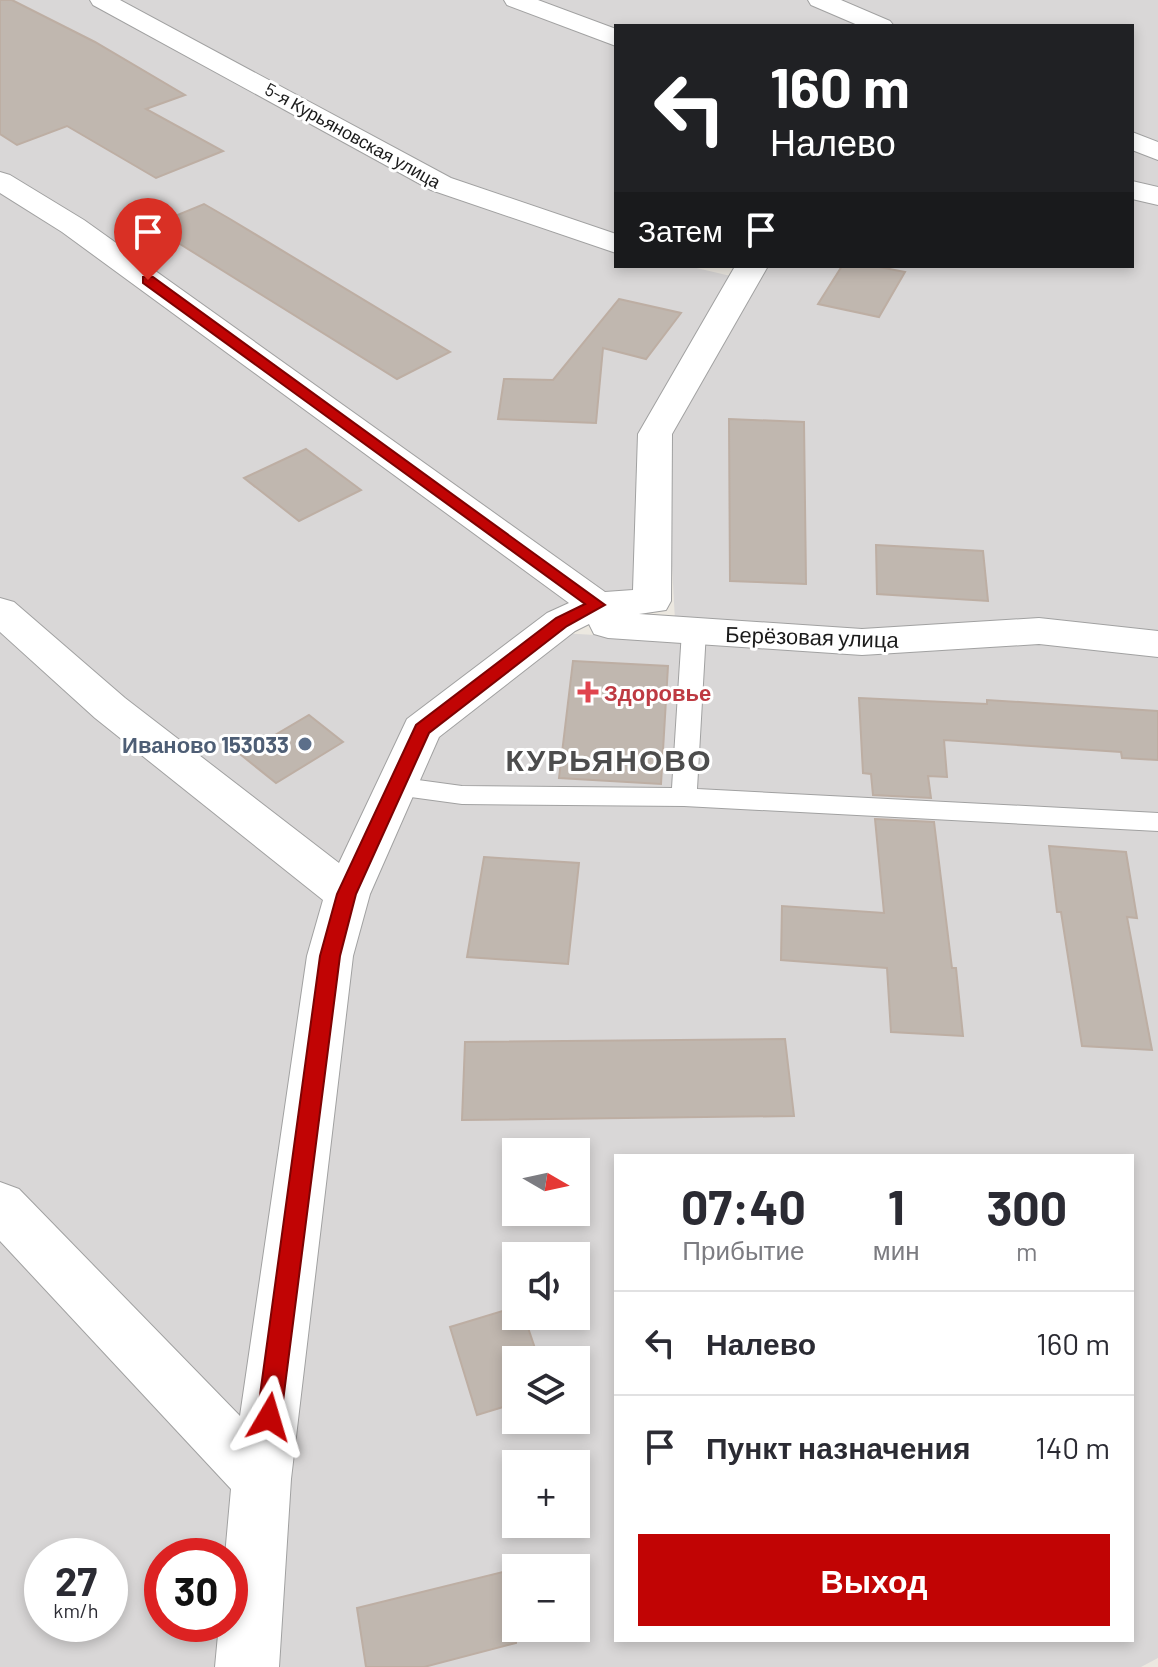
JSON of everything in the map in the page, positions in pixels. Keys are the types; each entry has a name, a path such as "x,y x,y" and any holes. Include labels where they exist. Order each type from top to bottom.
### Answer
{"street":[{"name":"5-я Курьяновская улица","path":"102,0 441,184 614,243"},
{"path":"516,0 614,37"},
{"path":"820,0 876,24"},
{"path":"1134,141 1158,152"},
{"path":"0,181 73,226 579,614"},
{"path":"1134,190 1158,196"},
{"path":"247,1667 261,1479 330,956 347,894 422,729 579,614 652,601 655,434 739,270"},
{"path":"0,611 110,708 347,894"},
{"name":"Берёзовая улица","path":"579,614 694,631 862,642 1039,631 1158,644"},
{"path":"0,1205 261,1479"}],"lane":[{"path":"684,797 694,631"},
{"path":"396,786 462,795 684,797 1158,822"}],"shaded area":[{"path":"0,0 92,0 434,189 614,247 614,268 697,268 735,277 645,432 639,596 601,597 0,175"},
{"path":"110,0 505,0 614,41 614,238 448,183"},
{"path":"529,0 1158,0 1158,192 1134,186 1134,24 614,24 614,33"},
{"path":"0,188 64,227 582,604 414,726 341,876 0,598"},
{"path":"1134,194 1158,200 1158,638 862,634 675,621 665,436 751,277 760,268 1134,268"},
{"path":"0,621 335,897 253,1452 0,1184"},
{"path":"561,633 864,651 1049,641 1158,654 1158,1658 1141,1667 265,1667 344,957 429,736"},
{"path":"0,1222 250,1485 245,1538 144,1538 144,1642 234,1642 232,1667 0,1667"}],"building":[{"path":"0,0 12,0 95,42 185,95 146,109 223,151 156,178 67,126 17,145 0,134"},
{"path":"204,204 450,352 397,379 151,226"},
{"path":"841,268 884,268 905,272 879,317 818,304"},
{"path":"619,299 681,313 646,359 603,348 596,423 498,419 504,379 553,380"},
{"path":"729,419 804,422 806,584 730,581"},
{"path":"306,449 361,490 299,521 244,478"},
{"path":"876,545 983,551 988,601 877,594"},
{"path":"573,661 668,666 661,784 559,778"},
{"path":"859,698 987,704 987,700 1158,711 1158,760 1122,758 1121,752 944,740 947,777 928,776 931,798 873,795 871,774 863,773"},
{"path":"309,715 343,742 276,783 241,755"},
{"path":"875,819 934,822 963,1036 891,1032 887,968 781,960 782,906 884,913"},
{"path":"1049,846 1126,852 1137,918 1127,917 1152,1050 1082,1046 1061,912 1057,912"},
{"path":"484,857 579,863 568,964 467,957"},
{"path":"785,1039 794,1116 462,1120 465,1042"},
{"path":"502,1311 502,1330 529,1330 534,1346 502,1346 502,1407 477,1415 450,1327"},
{"path":"502,1572 502,1642 516,1643 424,1667 366,1667 357,1608"}],"place":[{"name":"Здоровье","path":"588,692"},
{"name":"Иваново 153033","path":"305,744"}],"district":[{"name":"КУРЬЯНОВО","path":"609,759"}],"route":[{"path":"148,280 597,605 561,622 422,729 347,894 330,956 269,1417"}]}
